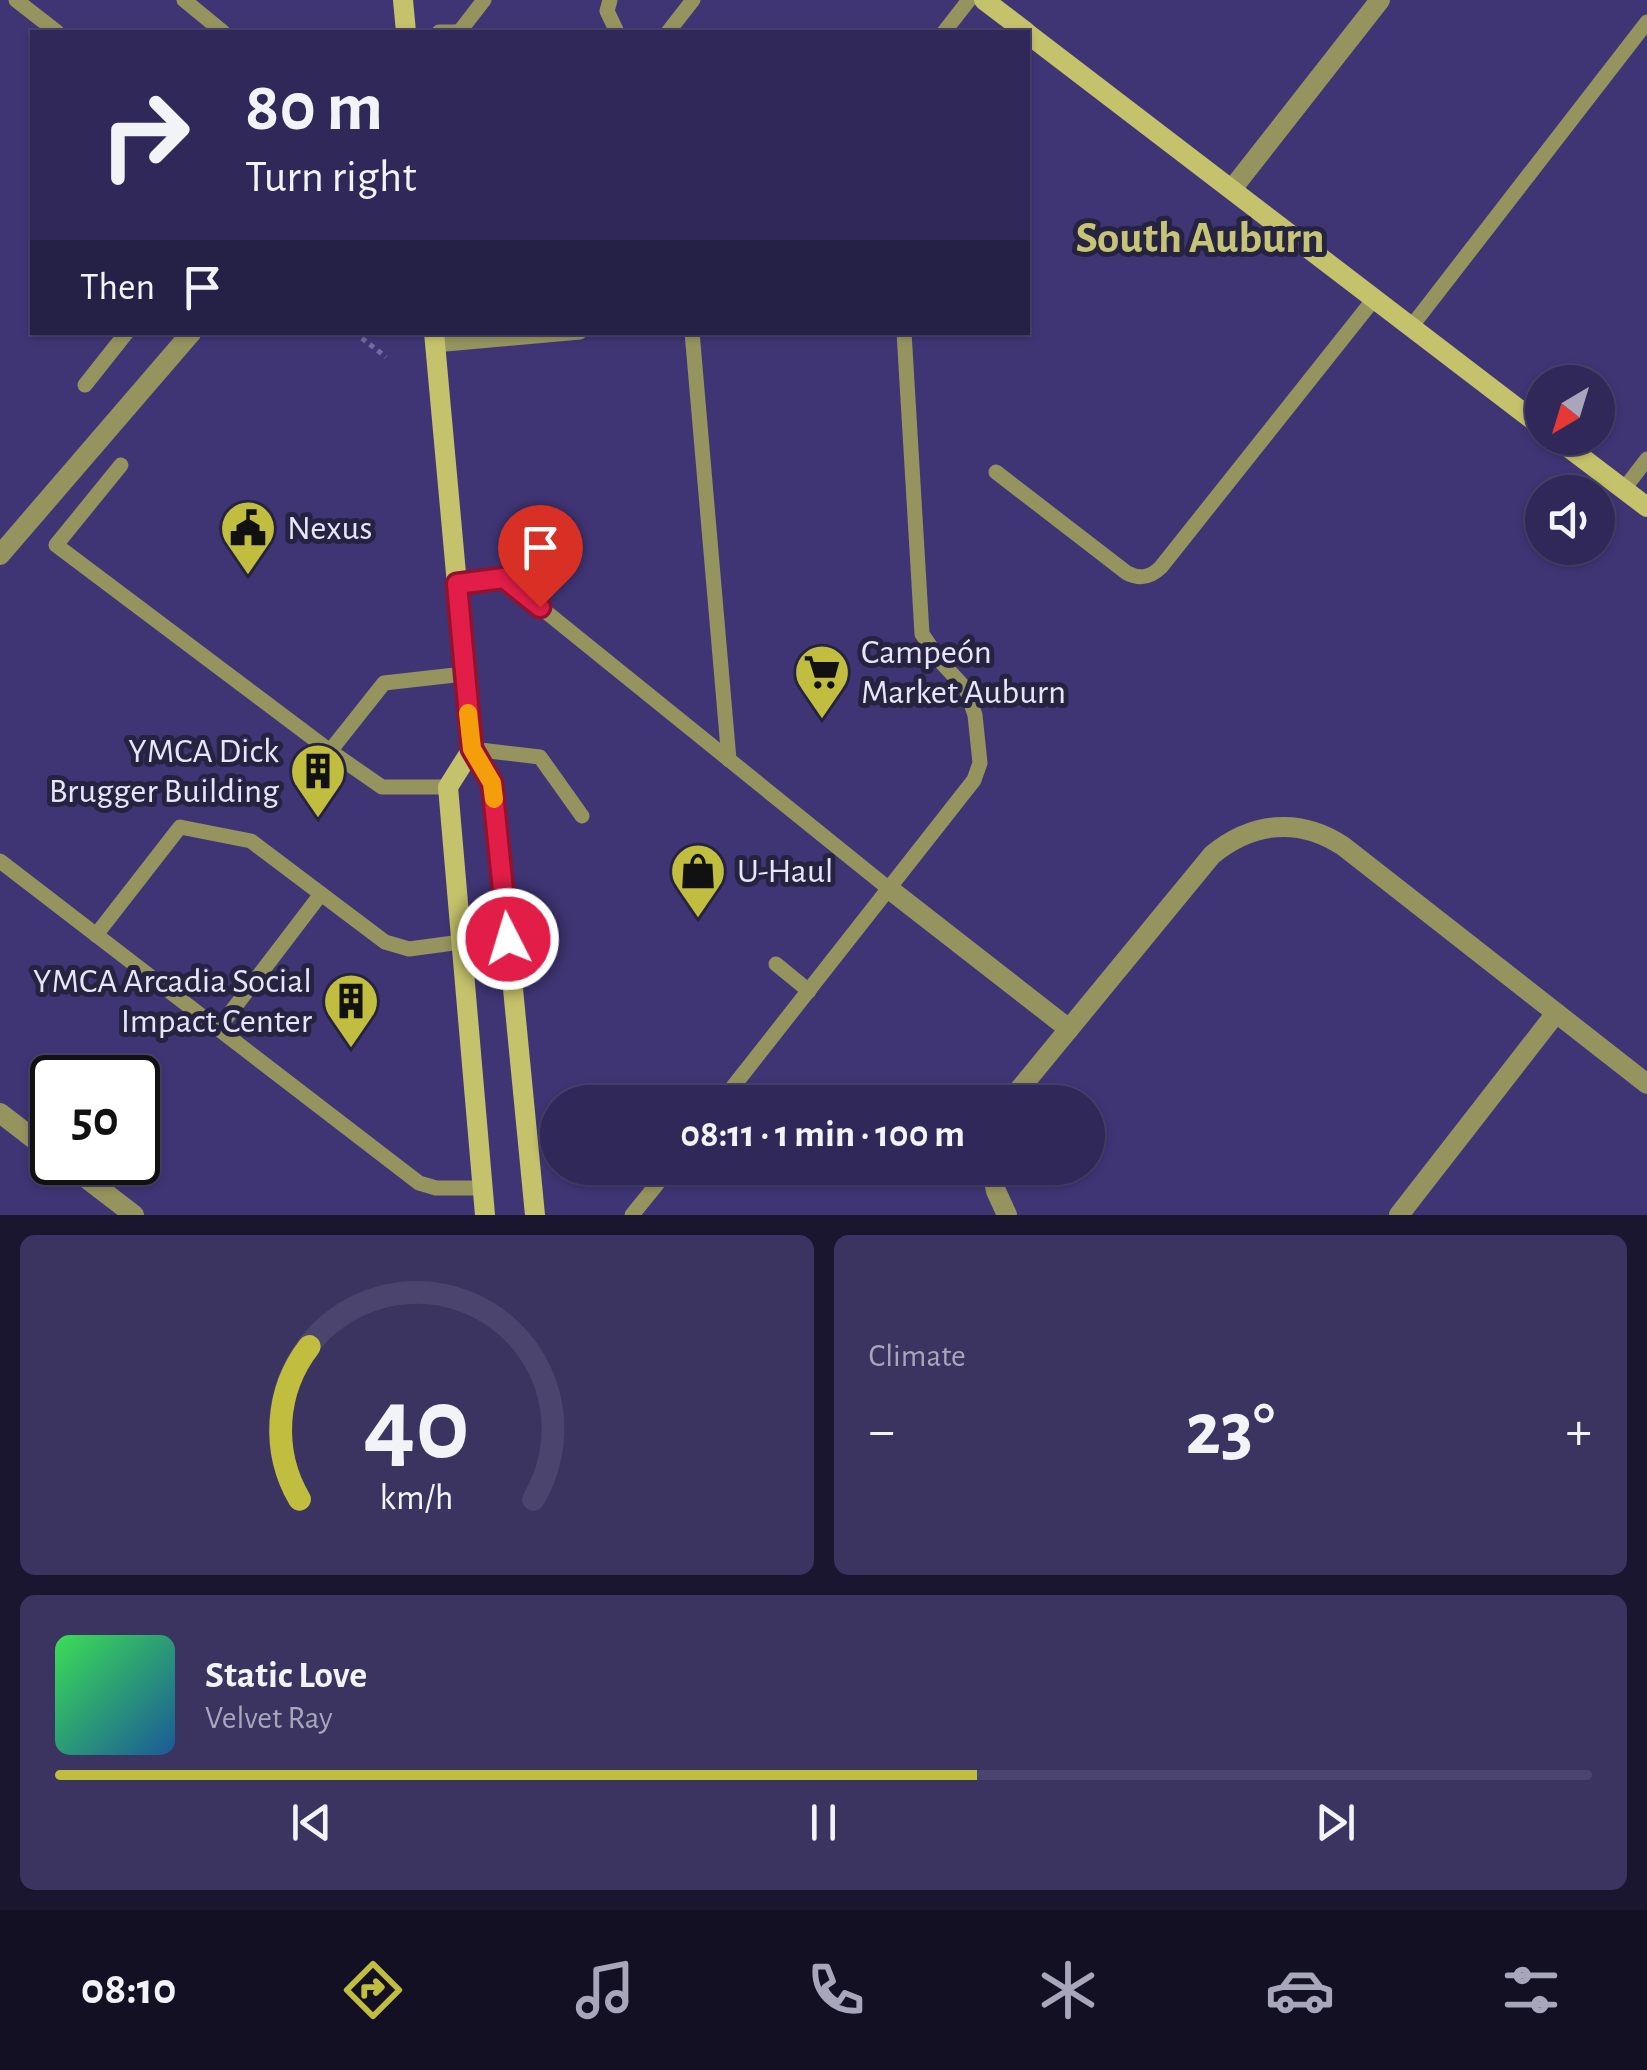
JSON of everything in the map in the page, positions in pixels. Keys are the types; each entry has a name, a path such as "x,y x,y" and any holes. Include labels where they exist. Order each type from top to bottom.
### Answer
{"main road":[{"path":"403,0 406,30"},
{"path":"984,0 1023,30"},
{"path":"1030,35 1525,414"},
{"path":"435,339 472,749 492,783 534,1215"},
{"path":"1579,455 1647,507"},
{"path":"472,749 448,787 485,1215"}],"street":[{"path":"1232,190 1380,0"},
{"path":"0,555 189,335"},
{"path":"1023,1085 1212,855 1242,834 1260,828 1298,827 1336,842 1647,1084"},
{"path":"888,888 1068,1029"},
{"path":"1398,1215 1556,1013"},
{"path":"0,1113 30,1136"},
{"path":"95,1185 134,1215"},
{"path":"997,1185 1008,1215"}],"lane":[{"path":"16,0 54,30"},
{"path":"184,0 220,30"},
{"path":"463,30 484,0"},
{"path":"610,0 607,11 616,30"},
{"path":"670,30 693,0"},
{"path":"946,30 969,0"},
{"path":"1412,327 1647,22"},
{"path":"996,472 1119,568 1136,577 1150,576 1162,568 1374,299"},
{"path":"86,386 125,335"},
{"path":"435,339 518,335"},
{"path":"692,335 728,760"},
{"path":"734,1085 974,780 980,763 975,716 966,689 922,634 904,335"},
{"path":"1624,489 1647,459"},
{"path":"121,465 56,545 382,786 448,787"},
{"path":"457,584 504,578 888,888"},
{"path":"330,751 384,682 464,674"},
{"path":"472,749 540,757 582,816"},
{"path":"96,935 180,827 250,842 386,942 409,949 461,942"},
{"path":"0,861 419,1183 436,1188 483,1188"},
{"path":"218,1029 321,894"},
{"path":"776,964 809,991"},
{"path":"632,1215 656,1185"}],"path":[{"path":"358,335 386,358"}],"slow traffic":[{"path":"468,713 472,749 492,783 494,799"}],"place":[{"name":"Nexus","path":"248,577"},
{"name":"Campeón Market Auburn","path":"822,721"},
{"name":"YMCA Dick Brugger Building","path":"318,820"},
{"name":"U-Haul","path":"698,920"},
{"name":"YMCA Arcadia Social Impact Center","path":"351,1050"}],"district":[{"name":"South Auburn","path":"1200,238"}],"route":[{"path":"508,939 492,783 472,749 457,584 504,578 540,607"}]}
